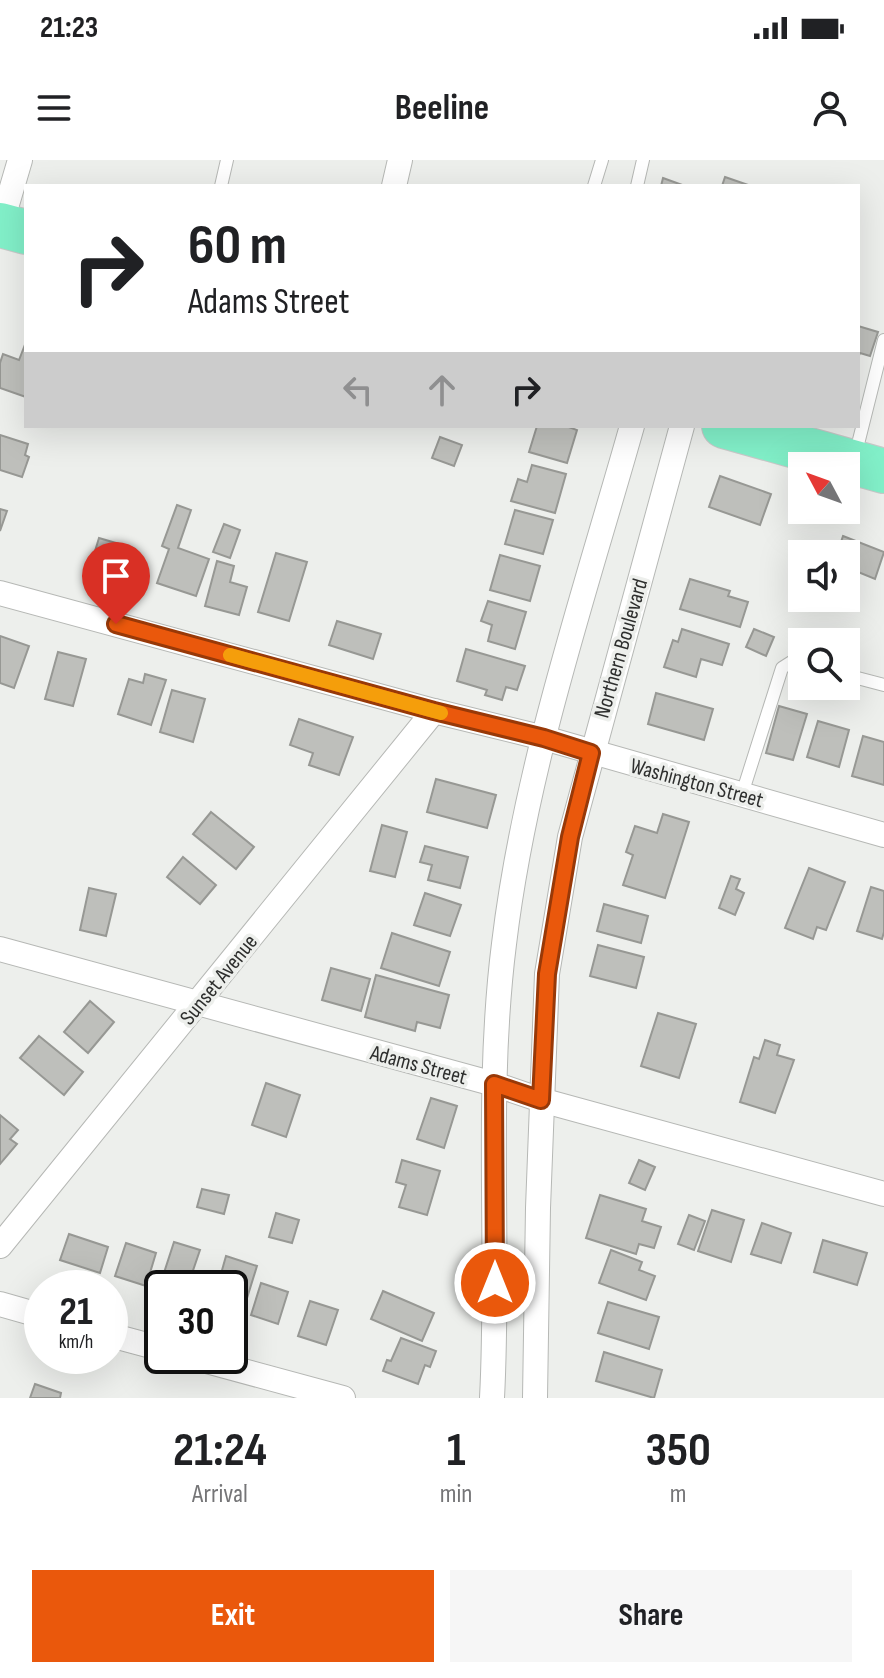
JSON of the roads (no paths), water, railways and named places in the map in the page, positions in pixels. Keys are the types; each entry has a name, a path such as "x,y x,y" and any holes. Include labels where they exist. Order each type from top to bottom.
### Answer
{"highway":[{"path":"0,226 24,232"},
{"path":"739,428 775,433 868,467"}],"street":[{"path":"0,226 20,160"},
{"path":"394,184 400,160"},
{"path":"492,1398 494,1084 503,947 512,886 544,738 631,428"},
{"name":"Northern Boulevard","path":"535,1398 541,1100 547,974 570,837 681,428"},
{"name":"Washington Street","path":"0,593 544,738 884,835"},
{"name":"Sunset Avenue","path":"0,1246 434,711"},
{"name":"Adams Street","path":"0,949 884,1194"},
{"path":"0,1304 24,1311"},
{"path":"248,1372 343,1398"}],"lane":[{"path":"221,184 227,160"},
{"path":"595,184 602,160"},
{"path":"637,184 643,160"},
{"path":"868,467 884,340"},
{"path":"742,794 782,668 788,664"},
{"path":"860,679 884,685"}]}
